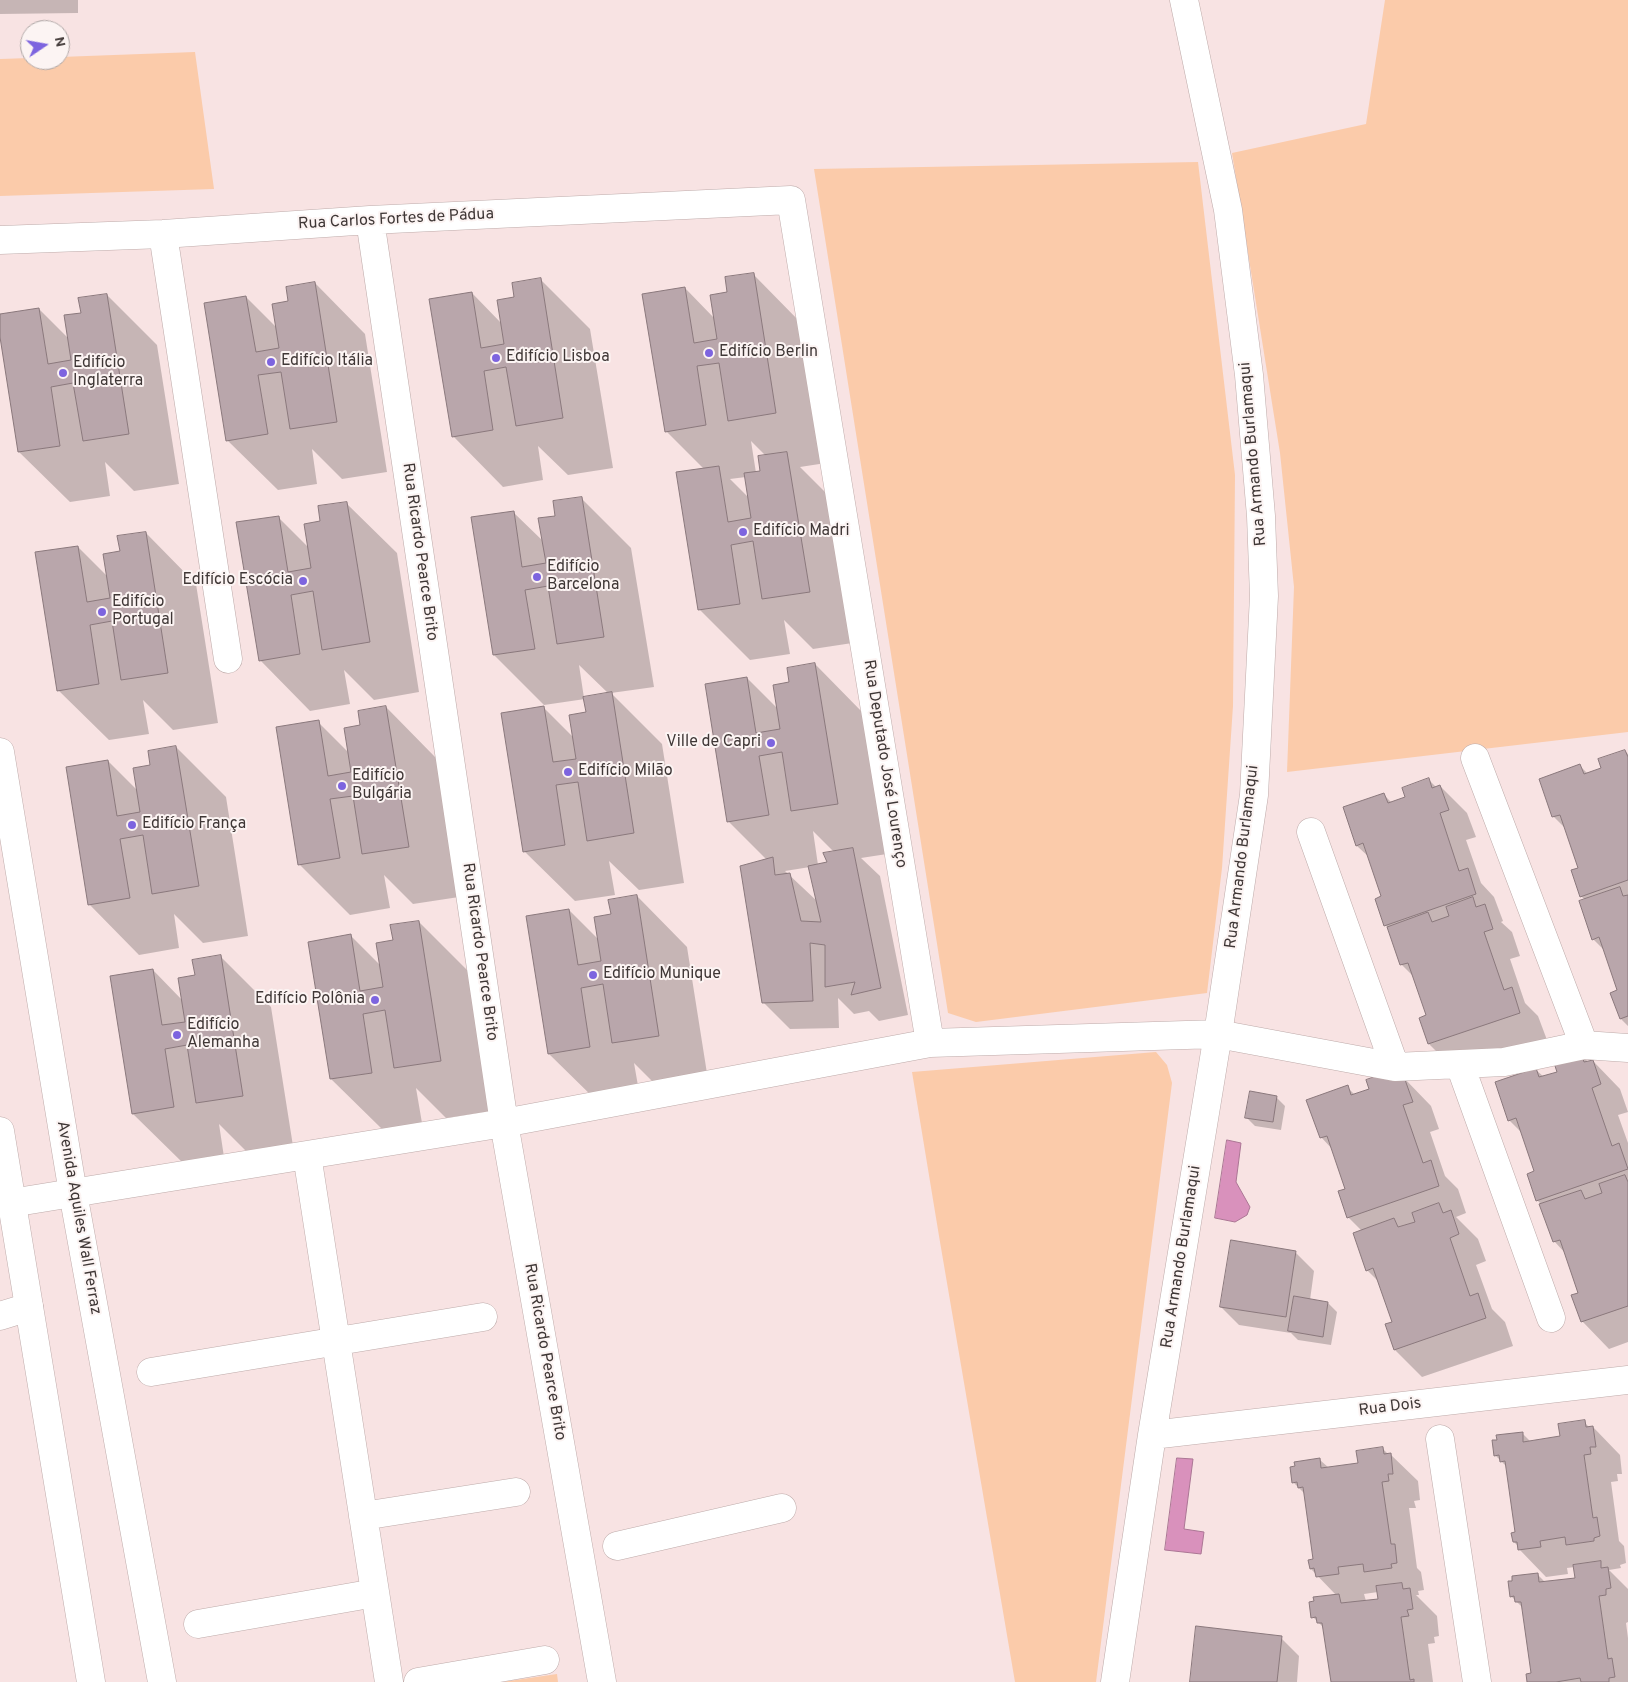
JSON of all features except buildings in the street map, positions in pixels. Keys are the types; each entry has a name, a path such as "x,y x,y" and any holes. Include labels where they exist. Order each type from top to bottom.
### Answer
{"street":[{"name":"Rua Armando Burlamaqui","path":"1115,1682 1152,1435 1218,1034 1254,795 1264,596 1261,516 1249,375 1228,210 1184,0"},
{"name":"Rua Carlos Fortes de Pádua","path":"0,240 165,241 370,220 791,200"},
{"name":"Rua Deputado José Lourenço","path":"791,200 930,1043"},
{"name":"Rua Ricardo Pearce Brito","path":"370,220 504,1123 602,1682"},
{"path":"165,241 228,659"},
{"name":"Avenida Aquiles Wall Ferraz","path":"0,752 73,1193 162,1682"},
{"path":"1475,758 1584,1045"},
{"path":"1311,832 1395,1067"},
{"path":"11,1203 504,1123 930,1043 1218,1034 1395,1067 1504,1062 1584,1045 1628,1048"},
{"path":"1460,1065 1551,1318"},
{"path":"0,1131 91,1682"},
{"path":"307,1155 390,1682"},
{"path":"0,1316 29,1307"},
{"path":"151,1372 483,1317"},
{"name":"Rua Dois","path":"1152,1435 1628,1380"},
{"path":"1440,1439 1477,1682"},
{"path":"363,1516 516,1492"},
{"path":"617,1546 782,1508"},
{"path":"198,1624 375,1593"},
{"path":"418,1682 545,1660"}],"shaded area":[{"path":"1385,0 1628,0 1628,732 1287,772 1294,587 1280,453 1232,153 1366,124"},
{"path":"195,52 214,189 0,196 0,59 20,58 20,70 70,70 70,57"},
{"path":"1198,162 1235,475 1233,706 1222,868 1207,993 976,1022 948,1013 814,169"},
{"path":"1156,1052 1167,1065 1172,1083 1096,1682 1015,1682 912,1072"},
{"path":"1227,1140 1241,1143 1236,1182 1250,1207 1247,1215 1235,1222 1215,1218"},
{"path":"1177,1458 1193,1459 1184,1529 1204,1532 1201,1554 1165,1550"},
{"path":"557,1674 558,1682 502,1682"}],"place":[{"name":"Edifício Berlin","path":"709,353"},
{"name":"Edifício Lisboa","path":"496,358"},
{"name":"Edifício Itália","path":"271,362"},
{"name":"Edifício Inglaterra","path":"63,373"},
{"name":"Edifício Madri","path":"743,532"},
{"name":"Edifício Barcelona","path":"537,577"},
{"name":"Edifício Escócia","path":"303,581"},
{"name":"Edifício Portugal","path":"102,612"},
{"name":"Ville de Capri","path":"771,743"},
{"name":"Edifício Milão","path":"568,772"},
{"name":"Edifício Bulgária","path":"342,786"},
{"name":"Edifício França","path":"132,825"},
{"name":"Edifício Munique","path":"593,975"},
{"name":"Edifício Polônia","path":"375,1000"},
{"name":"Edifício Alemanha","path":"177,1035"}]}
